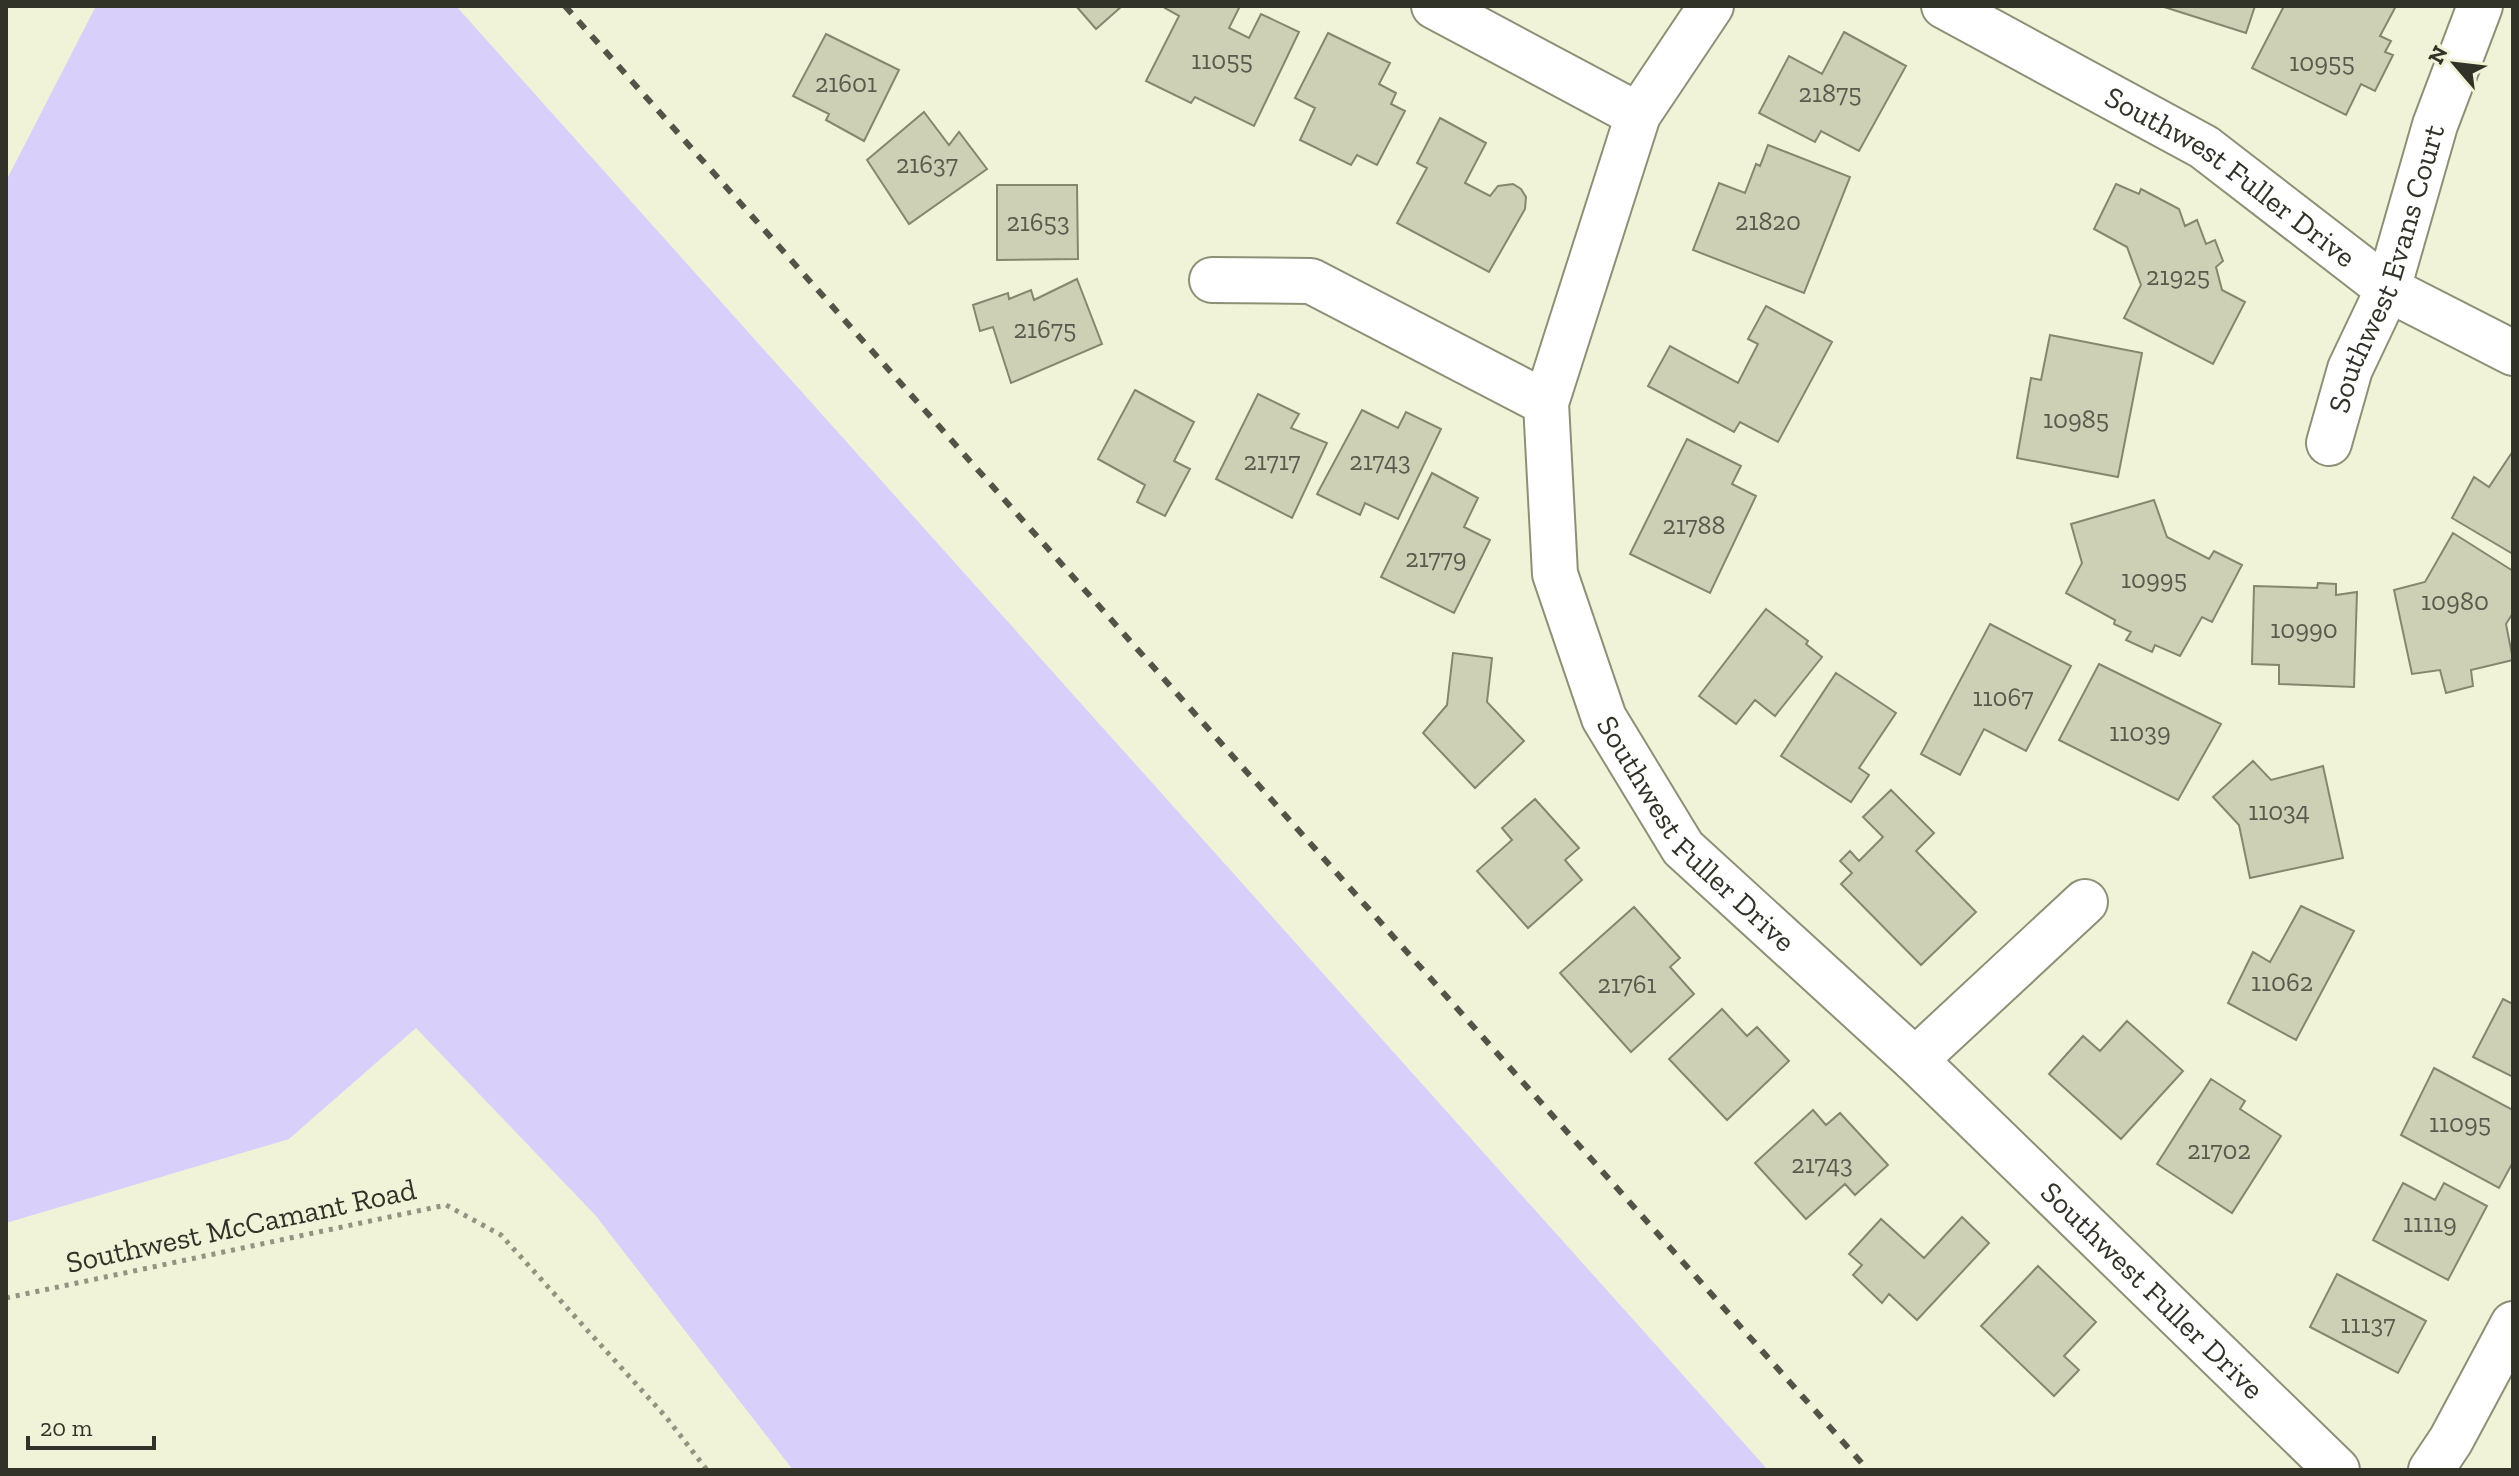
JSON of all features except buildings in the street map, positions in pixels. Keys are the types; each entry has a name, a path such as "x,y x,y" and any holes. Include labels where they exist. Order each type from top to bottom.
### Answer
{"street":[{"path":"1434,6 1638,115"},
{"name":"Southwest Fuller Drive","path":"1711,6 1638,115 1546,403 1555,574 1604,718 1683,848 1915,1060 2337,1470"},
{"name":"Southwest Fuller Drive","path":"1944,6 2204,147 2388,289 2513,353"},
{"name":"Southwest Evans Court","path":"2329,443 2350,369 2388,289 2435,125 2480,6"},
{"path":"1212,280 1311,281 1546,403"},
{"path":"1915,1060 2085,902"},
{"path":"2431,1470 2451,1440 2513,1324"}],"path":[{"name":"Southwest McCamant Road","path":"6,1298 446,1205 501,1235 666,1417 707,1470"}],"shaded area":[{"path":"96,6 456,6 1768,1470 793,1470 596,1216 416,1028 289,1139 6,1223 6,181"}],"railway":[{"path":"565,6 1868,1470"}]}
